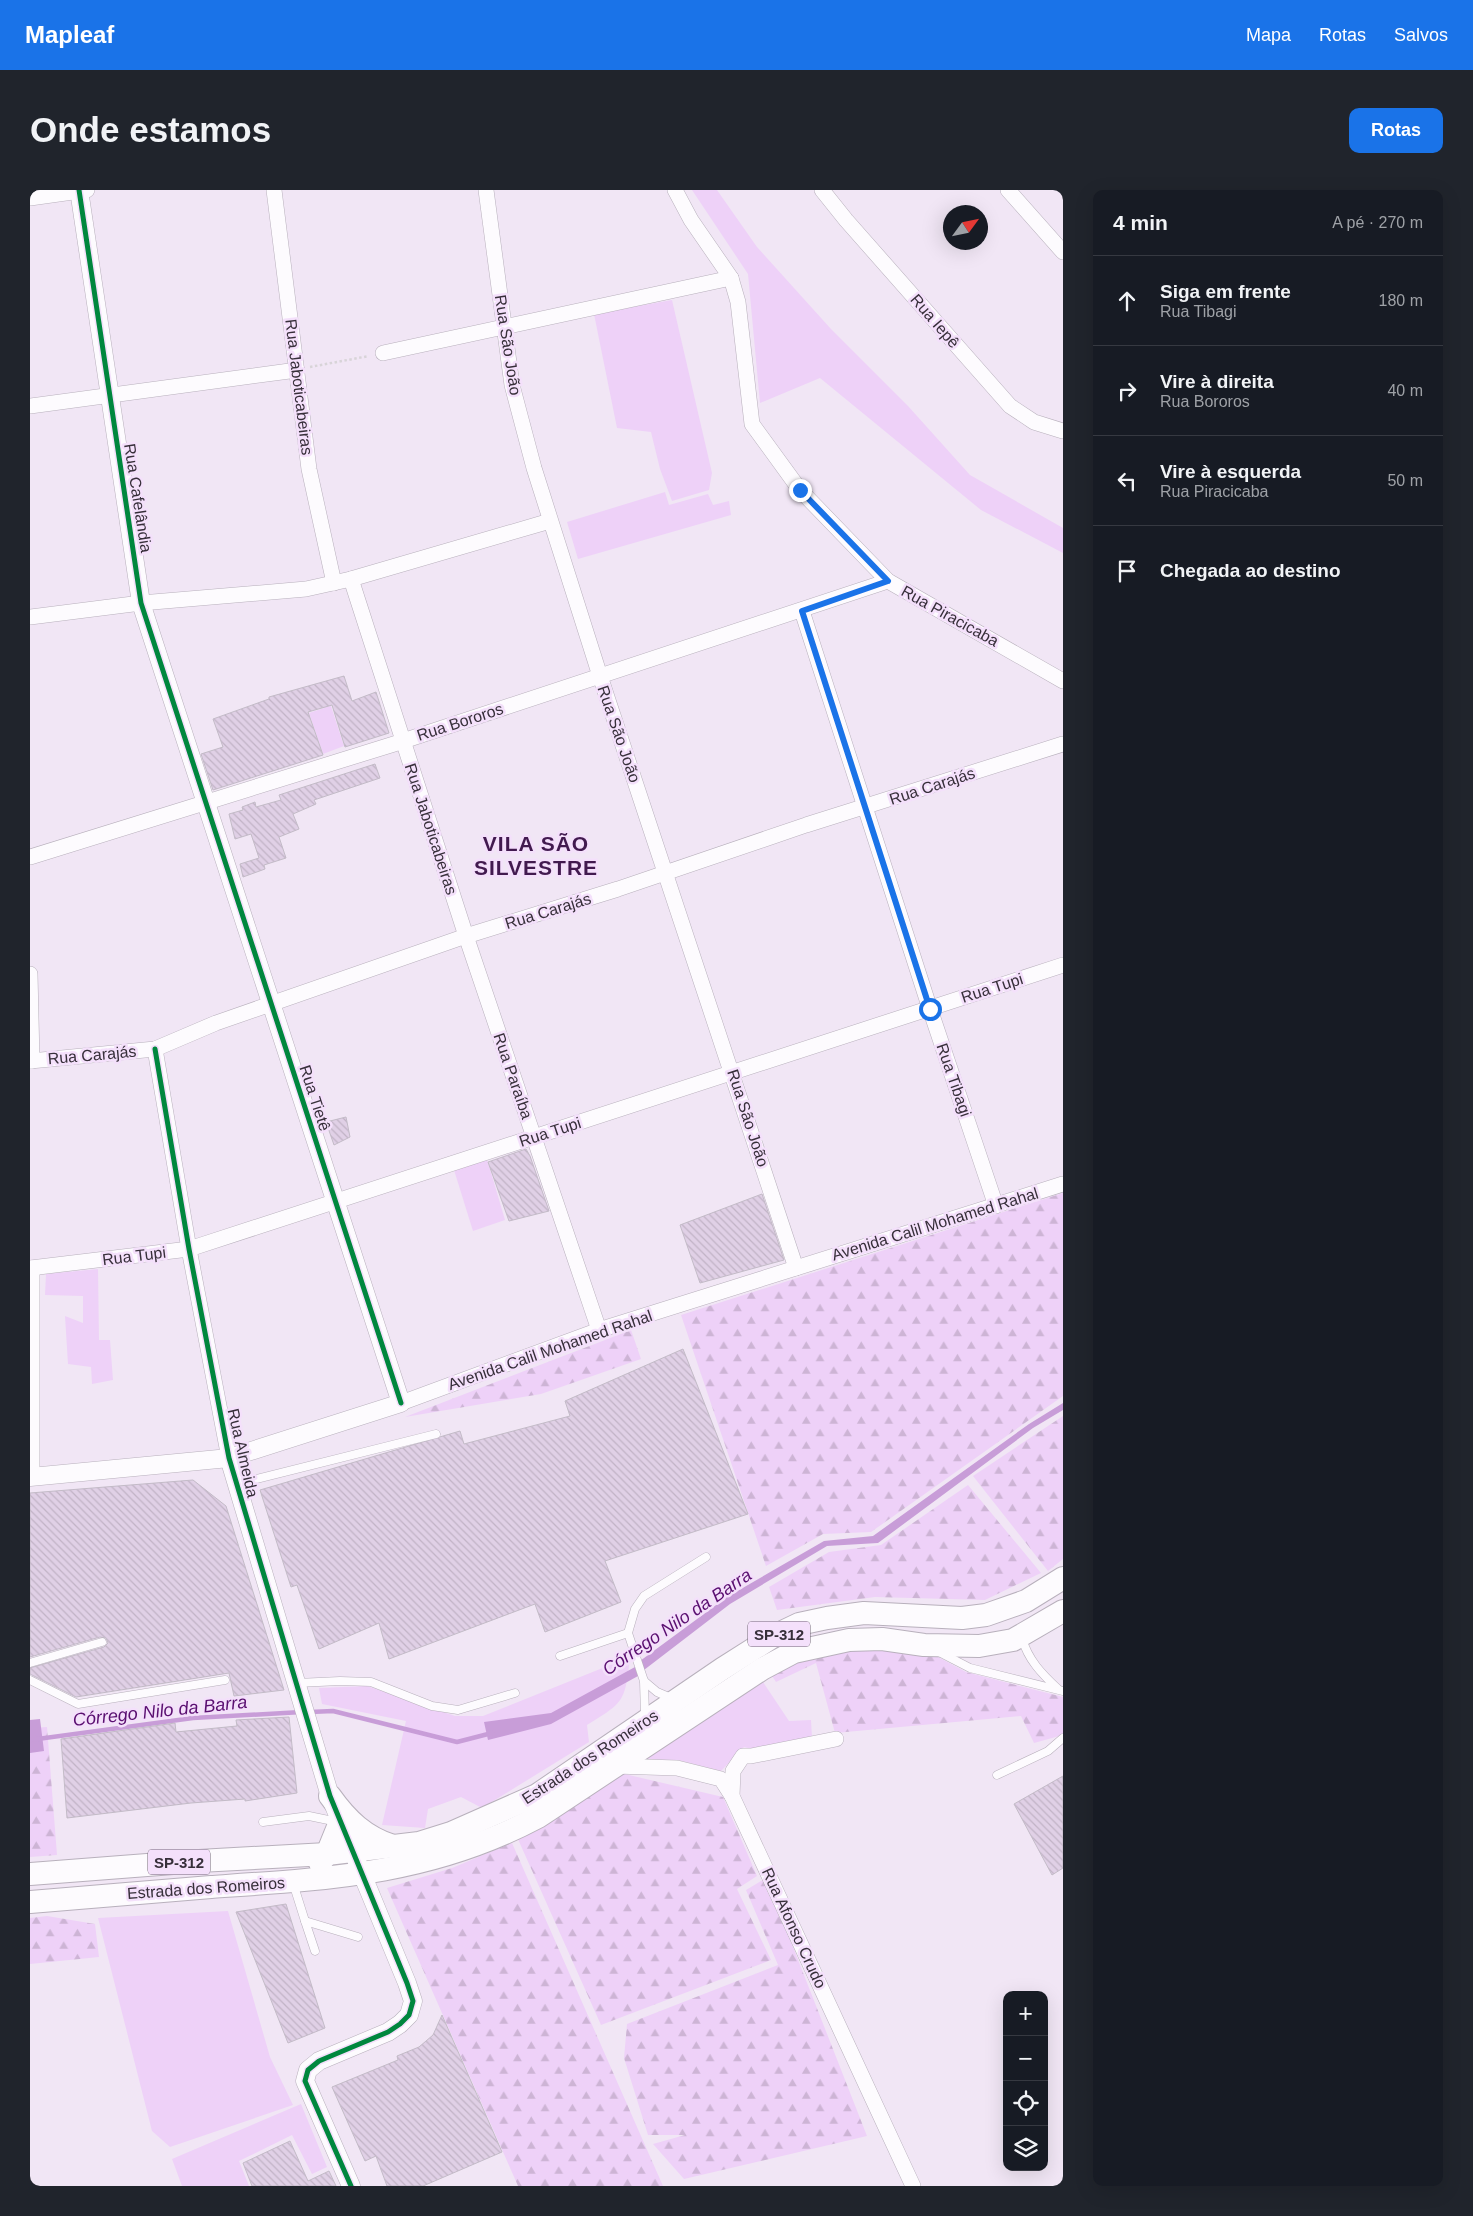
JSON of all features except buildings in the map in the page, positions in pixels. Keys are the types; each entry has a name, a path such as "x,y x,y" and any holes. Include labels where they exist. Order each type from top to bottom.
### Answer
{"main road":[{"name":"Estrada dos Romeiros","path":"30,1874 199,1861 327,1854 419,1843 451,1833 537,1795 774,1636 799,1624 864,1612 962,1618 986,1615 1026,1601 1063,1578"},
{"name":"Estrada dos Romeiros","path":"30,1902 293,1882 362,1874 421,1863 501,1836 538,1817 762,1669 794,1652 849,1640 882,1639 924,1645 979,1646 1013,1640 1063,1611"},
{"path":"979,1646 986,1615"},
{"path":"330,1796 345,1816 365,1834 378,1842 394,1847"},
{"path":"293,1882 310,1872 327,1854 340,1822"}],"street":[{"path":"30,198 82,190"},
{"name":"Rua Cafelândia","path":"82,190 109,395 141,604 205,802"},
{"name":"Rua Jaboticabeiras","path":"274,190 309,469 334,583"},
{"name":"Rua São João","path":"486,190 512,384 534,468 600,676 796,1268"},
{"path":"382,353 731,278 691,220 675,190"},
{"name":"Rua Iepê","path":"822,190 852,228 1010,406 1034,422 1063,431"},
{"path":"1008,190 1063,252"},
{"name":"Rua Piracicaba","path":"731,278 738,302 752,424 800,490 888,581 1063,681"},
{"path":"30,406 297,370"},
{"path":"30,617 141,604 306,590 550,521"},
{"name":"Rua Jaboticabeiras","path":"350,579 466,936"},
{"name":"Rua Bororos","path":"30,857 403,741 802,611 888,581"},
{"name":"Rua Tibagi","path":"802,611 930,1009 996,1206"},
{"name":"Rua Carajás","path":"31,1061 155,1049 216,1023 466,936 666,874 806,825 1063,744"},
{"name":"Rua Tietê","path":"205,802 401,1403"},
{"name":"Rua Paraíba","path":"466,936 599,1330"},
{"name":"Rua Tupi","path":"31,1268 189,1249 1063,965"},
{"path":"30,974 31,1061"},
{"name":"Rua Almeida","path":"155,1049 189,1249 229,1458 236,1484 330,1796 407,1983 412,2001 409,2015 388,2032 318,2061 308,2070 305,2081 350,2186"},
{"name":"Avenida Calil Mohamed Rahal","path":"31,1476 229,1458 401,1403 599,1330 1063,1184"},
{"path":"31,1268 31,1476"},
{"name":"Rua Afonso Crudo","path":"836,1739 743,1756 733,1771 732,1796 914,2186"},
{"path":"615,1766 676,1768 721,1779 732,1796"}],"lane":[{"path":"236,1484 436,1434"},
{"path":"645,1722 643,1679 628,1634 635,1609 644,1596 706,1557"},
{"path":"560,1656 628,1634"},
{"path":"1022,1636 1032,1661 1041,1674 1061,1691"},
{"path":"30,1663 102,1642"},
{"path":"924,1645 970,1668 1061,1691"},
{"path":"643,1679 657,1692 676,1700"},
{"path":"30,1680 78,1704 225,1680"},
{"path":"297,1682 340,1680 371,1682 432,1706 458,1710 515,1693"},
{"path":"997,1775 1048,1751 1063,1738"},
{"path":"263,1822 309,1816 340,1822"},
{"path":"293,1882 315,1951"},
{"path":"305,1921 358,1938"}],"path":[{"path":"297,370 382,353"}],"green space":[{"path":"692,190 717,190 757,247 831,329 908,406 970,475 1063,528 1063,553 981,510 820,378 760,403 748,274"},
{"path":"672,300 712,473 709,490 672,501 660,469 651,432 617,428 594,314"},
{"path":"665,492 669,505 708,494 713,505 729,501 731,515 578,559 567,522"},
{"path":"329,700 344,746 323,754 309,713 324,708 322,702"},
{"path":"487,1159 505,1220 473,1231 454,1170"},
{"path":"1063,1193 1063,1396 871,1532 823,1534 766,1566 681,1315"},
{"path":"98,1269 99,1340 110,1340 113,1380 92,1384 91,1367 68,1364 65,1316 83,1323 83,1296 45,1295 46,1274"},
{"path":"631,1330 641,1359 541,1394 405,1417"},
{"path":"1063,1416 1063,1559 1048,1571 973,1476"},
{"path":"968,1485 1041,1573 985,1600 875,1597 777,1610 769,1587 829,1552 881,1545"},
{"path":"844,1645 925,1650 966,1672 1063,1697 1063,1735 1034,1743 1021,1716 835,1733 816,1663 776,1682 769,1671"},
{"path":"630,1657 627,1683 621,1699 609,1711 587,1725 589,1742 482,1808 461,1797 428,1809 425,1828 382,1825 406,1721 322,1704 319,1688 367,1686 455,1716 483,1716"},
{"path":"761,1679 789,1721 811,1720 812,1738 752,1749 744,1747 721,1771 678,1760 634,1759"},
{"path":"47,1727 57,1855 30,1857 30,1728"},
{"path":"616,1772 723,1797 757,1876 737,1889 771,1960 601,2025 517,1837"},
{"path":"512,1843 663,2186 518,2186 387,1888 452,1868"},
{"path":"766,1878 867,2136 684,2179 653,2144 685,2135 648,2135 624,2058 627,2024 778,1965 746,1890"},
{"path":"228,1911 270,2057 293,2105 170,2147 152,2131 98,1918"},
{"path":"47,1916 95,1924 99,1957 30,1964 30,1918"},
{"path":"301,2104 327,2167 312,2174 292,2135 239,2161 249,2186 182,2186 172,2159"}],"shaded area":[{"path":"1063,1403 1063,1410 1033,1428 878,1543 827,1546 730,1604 644,1670 640,1661 727,1597 824,1541 873,1536 1029,1424"},
{"path":"635,1667 638,1676 551,1724 488,1740 484,1722 551,1713"},
{"path":"40,1719 44,1751 30,1753 30,1720"}],"waterway":[{"name":"Córrego Nilo da Barra","path":"310,1712 333,1711 457,1742 492,1733"},
{"name":"Córrego Nilo da Barra","path":"30,1740 193,1718 302,1712"}],"cycle path":[{"path":"79,190 141,603 401,1403"},
{"path":"155,1049 189,1249 229,1458 330,1796 413,2001 409,2015 388,2032 319,2061 308,2070 305,2081 351,2186"}],"district":[{"name":"VILA SÃO SILVESTRE","path":"536,855"}],"route":[{"path":"800,490 888,581 802,611 930,1009"}]}
